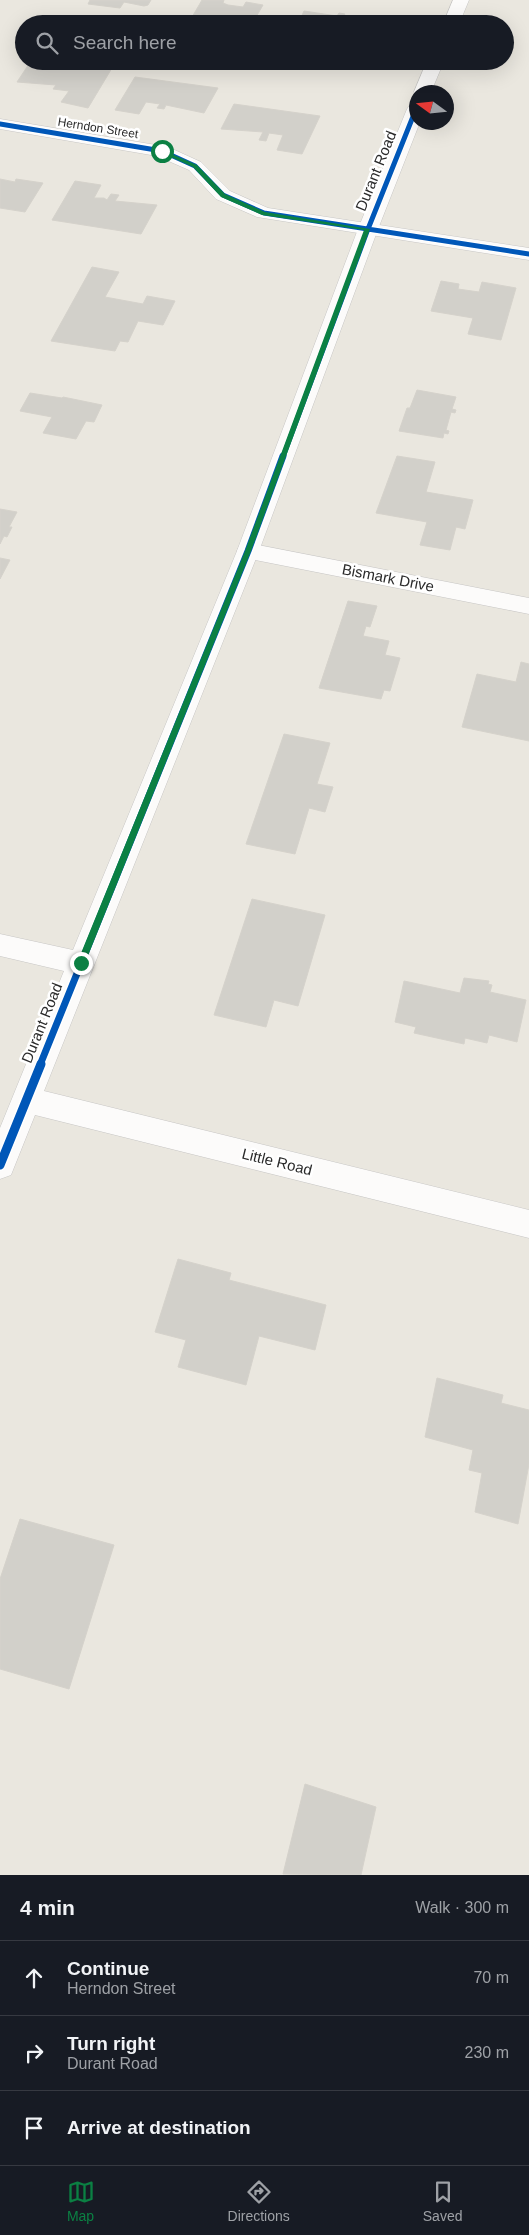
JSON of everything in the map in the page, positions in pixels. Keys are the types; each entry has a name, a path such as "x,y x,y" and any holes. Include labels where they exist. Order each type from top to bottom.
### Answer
{"street":[{"path":"455,15 461,0"},
{"path":"426,85 432,70"},
{"name":"Herndon Street","path":"0,124 162,151 195,166 223,195 264,214 529,254"},
{"name":"Durant Road","path":"0,1165 248,551 368,229 409,126"},
{"name":"Bismark Drive","path":"248,551 529,606"},
{"path":"0,945 81,963"},
{"name":"Little Road","path":"26,1100 529,1224"}],"building":[{"path":"90,0 151,0 148,5 144,6 124,2 120,8 88,4"},
{"path":"202,0 224,0 223,3 228,5 243,7 246,2 263,5 257,15 193,15"},
{"path":"304,11 330,15 302,15"},
{"path":"25,70 111,70 88,108 61,102 69,91 53,89 56,85 17,82"},
{"path":"135,77 218,88 204,113 166,105 164,109 157,108 160,104 146,102 139,114 115,110"},
{"path":"234,104 320,116 302,154 277,150 283,135 269,133 266,141 259,140 263,132 221,129"},
{"path":"0,179 15,182 16,179 43,183 25,212 0,208"},
{"path":"75,181 101,185 94,198 104,198 107,200 111,194 119,195 115,201 157,205 141,234 52,220"},
{"path":"92,267 119,272 105,297 143,304 147,296 175,301 163,325 138,321 128,342 120,341 115,351 51,341"},
{"path":"441,281 459,284 458,289 479,292 482,282 516,288 501,340 468,334 473,318 431,311"},
{"path":"417,390 456,397 452,409 456,410 455,413 451,412 446,430 449,431 448,434 444,433 443,438 399,431 407,408 410,408"},
{"path":"30,393 102,405 94,422 86,421 76,439 43,433 52,417 20,411"},
{"path":"397,456 435,462 426,492 473,500 465,529 456,527 450,550 420,545 427,522 376,513"},
{"path":"0,509 17,512 9,527 12,527 7,537 4,536 0,544"},
{"path":"0,558 10,560 0,579"},
{"path":"348,601 377,606 370,627 366,626 363,636 389,641 385,655 400,658 390,691 384,690 381,699 319,688"},
{"path":"521,662 529,664 529,741 462,727 477,674 516,682"},
{"path":"284,734 330,743 317,784 333,787 325,812 309,808 295,854 246,844"},
{"path":"252,899 325,915 298,1006 274,1000 266,1027 214,1015"},
{"path":"464,978 489,981 488,984 492,985 490,992 526,1000 517,1042 489,1035 487,1043 465,1038 464,1044 414,1033 416,1027 395,1022 404,981 460,993"},
{"path":"178,1259 231,1273 229,1280 326,1305 315,1350 259,1336 246,1385 178,1367 186,1340 155,1332"},
{"path":"437,1378 503,1395 501,1403 529,1410 529,1464 518,1524 475,1512 482,1473 469,1470 473,1450 425,1437"},
{"path":"20,1519 114,1545 69,1689 0,1669 0,1579"},
{"path":"305,1784 376,1807 361,1875 283,1874"}],"cycle path":[{"path":"0,124 162,151 195,166 223,195 264,213 529,254"},
{"path":"0,1165 248,551 368,229 409,126"}],"route":[{"path":"81,963 248,551 368,229 264,214 223,195 195,166 162,151"}]}
